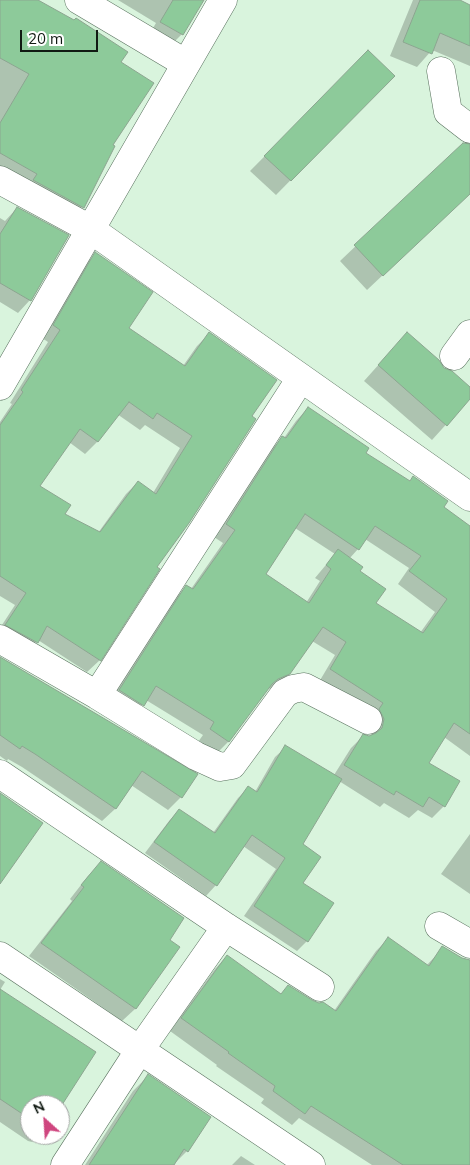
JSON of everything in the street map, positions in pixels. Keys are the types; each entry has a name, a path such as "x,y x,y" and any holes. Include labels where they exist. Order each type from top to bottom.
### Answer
{"street":[{"path":"79,0 185,63"},
{"path":"0,386 223,0"},
{"path":"441,71 448,112 470,129"},
{"path":"0,180 90,229 470,496"},
{"path":"454,356 470,334"},
{"path":"98,695 301,378"},
{"path":"0,640 98,695 196,756 220,767 232,764 285,694 293,688 304,686 368,720"},
{"path":"0,774 226,927 320,987"},
{"path":"440,926 470,944"},
{"path":"65,1165 139,1050 226,927"},
{"path":"0,956 311,1165"}],"building":[{"path":"0,0 38,0 74,20 76,18 128,52 121,62 154,83 113,145 115,146 84,208 33,180 37,174 0,153 0,123 29,74 0,58"},
{"path":"173,0 204,0 183,35 160,22"},
{"path":"420,0 460,0 470,5 470,46 440,33 432,54 403,42"},
{"path":"368,50 395,76 291,181 264,156"},
{"path":"463,143 470,144 470,194 383,276 354,245"},
{"path":"17,207 69,235 31,301 0,283 0,234"},
{"path":"95,252 153,292 129,328 185,366 209,332 277,380 252,416 256,419 189,523 157,567 160,569 101,661 47,626 38,643 5,625 26,593 0,576 0,425 23,392 21,390 60,330 53,325","holes":["129,402 153,419 157,413 192,436 156,494 138,481 100,532 65,514 71,505 40,486 80,429 98,442"]},
{"path":"407,332 439,360 444,368 452,371 470,387 470,399 447,426 378,365"},
{"path":"308,407 369,448 366,453 410,481 413,476 448,501 444,507 470,526 470,734 454,723 429,763 460,781 445,807 429,797 423,807 396,791 394,795 344,765 363,734 369,736 382,728 384,719 379,709 383,703 330,669 346,642 323,627 290,674 272,684 229,742 210,729 214,722 156,686 144,706 119,690 186,585 193,589 235,530 226,524 282,436 286,438","holes":["305,514 359,550 375,526 421,556 409,571 447,599 423,633 376,603 386,589 360,571 363,567 338,549 326,565 331,569 309,603 266,574"]},
{"path":"0,657 198,774 182,798 142,771 116,809 35,754 22,746 20,749 0,735"},
{"path":"285,745 342,779 303,844 321,857 303,883 334,903 308,942 254,906 285,858 252,835 217,886 154,842 179,809 215,833 248,786 257,792"},
{"path":"0,793 43,823 0,884"},
{"path":"101,861 184,918 170,940 180,947 136,1009 41,943 84,887 81,885"},
{"path":"388,937 429,966 442,946 462,958 470,960 470,1165 403,1165 311,1106 305,1114 273,1091 275,1086 181,1018 227,955 281,994 288,985 312,1000 319,1003 323,1002 336,1011"},
{"path":"0,989 96,1052 68,1095 20,1095 20,1112 0,1099"},
{"path":"148,1074 211,1117 188,1152 184,1149 174,1165 89,1165"}]}
